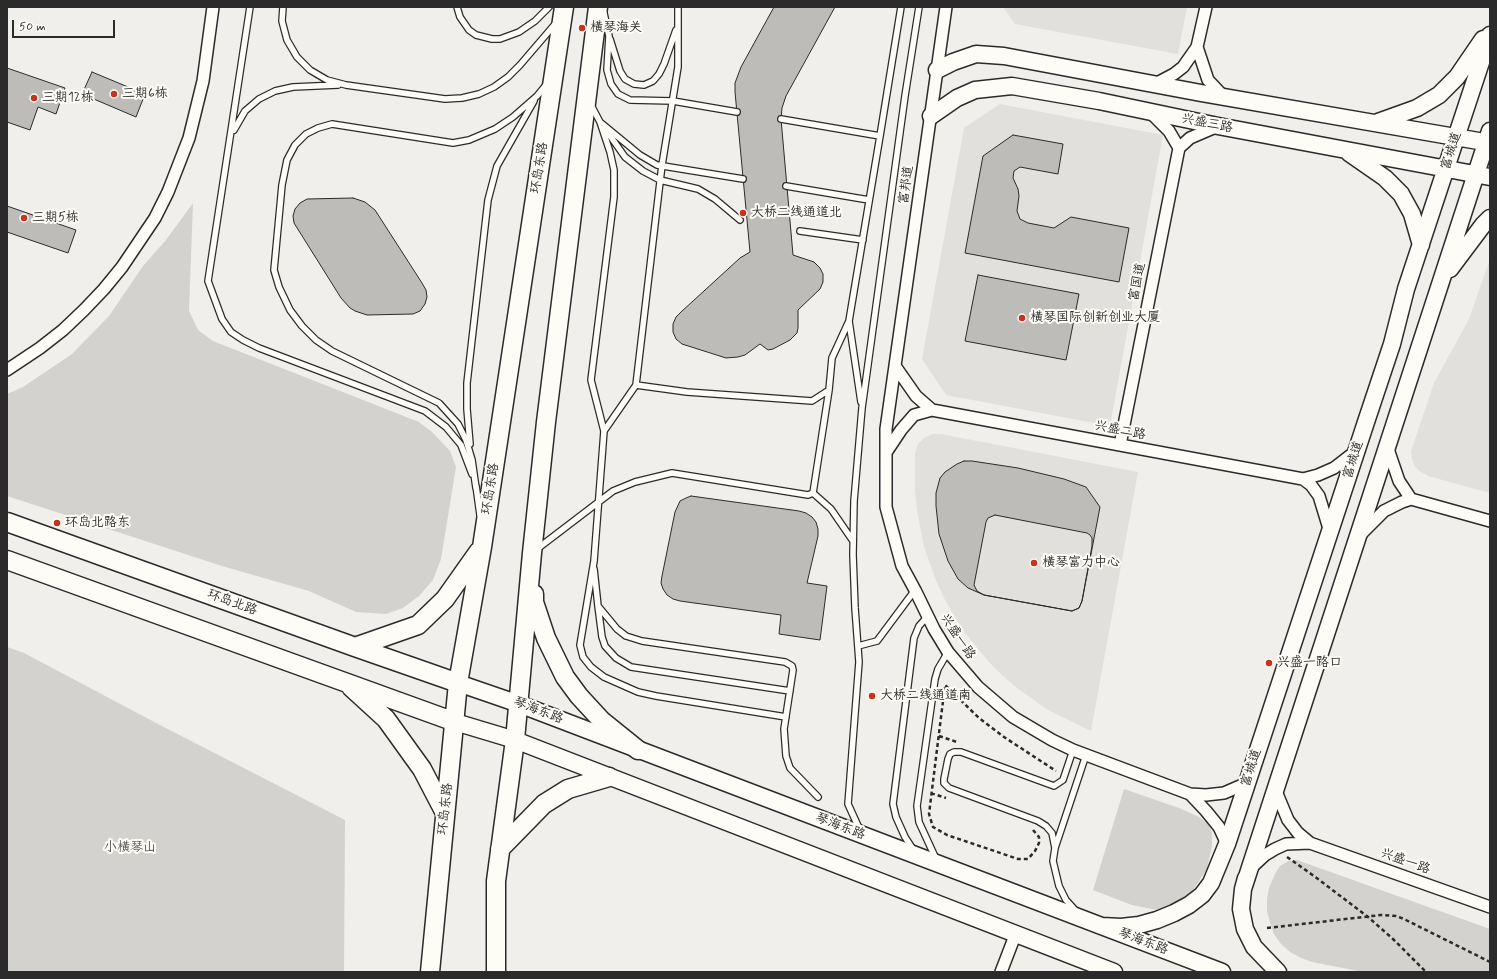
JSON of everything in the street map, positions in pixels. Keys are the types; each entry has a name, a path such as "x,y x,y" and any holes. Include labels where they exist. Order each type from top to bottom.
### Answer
{"main road":[{"path":"496,972 496,881 519,704 532,553 547,414 598,7"},
{"name":"环岛东路","path":"430,972 445,813 456,722 458,683 482,547 554,75 559,10"},
{"name":"环岛北路","path":"7,522 458,683"},
{"path":"355,647 418,625 445,599 482,547"},
{"path":"532,553 534,602 546,638 566,677 579,696 602,720 638,750"},
{"path":"7,560 456,722"},
{"path":"345,681 386,719 422,770 445,813"},
{"path":"500,849 544,804 568,789 609,777"}],"street":[{"path":"7,370 40,348 84,310 122,267 155,218 171,186 190,138 203,81 213,7"},
{"name":"富邦道","path":"895,366 946,7"},
{"path":"1157,83 1184,67 1197,47 1206,7"},
{"path":"1377,123 1417,108 1439,95 1457,77 1490,27"},
{"name":"富城道","path":"1102,926 1121,927 1139,925 1157,920 1189,905 1202,895 1211,884 1227,844 1357,451 1392,344 1406,289 1490,35"},
{"path":"1197,47 1208,80 1224,96"},
{"path":"937,70 953,62 976,54 1004,56 1377,123 1456,136 1489,139 1483,176 1442,280 1243,889 1241,909 1245,929 1254,947 1278,972"},
{"name":"兴盛三路","path":"931,116 957,98 975,90 1012,86 1099,101 1218,126 1483,176"},
{"path":"1150,112 1169,131 1179,148 1190,138 1218,126"},
{"name":"富国道","path":"1120,445 1179,148"},
{"path":"1344,150 1385,178 1401,194 1412,214 1421,245"},
{"path":"1442,280 1483,225 1490,218"},
{"path":"895,366 916,396 932,410"},
{"name":"兴盛一路","path":"895,366 886,429 886,507 902,566 927,617 948,652 978,687 1013,717 1045,737 1073,750 1190,794"},
{"path":"886,453 900,430 914,415 932,410"},
{"name":"兴盛二路","path":"932,410 1303,479"},
{"path":"1387,446 1399,481 1411,499"},
{"path":"1303,479 1318,475 1334,468 1357,451"},
{"path":"1303,479 1311,485 1319,496 1330,532"},
{"path":"1357,538 1384,511 1411,499 1490,521"},
{"name":"琴海东路","path":"458,683 519,704 1222,972"},
{"path":"456,722 515,740 1114,972"},
{"path":"1190,794 1206,795 1224,793 1247,783"},
{"name":"兴盛一路","path":"1275,789 1288,820 1298,833 1310,843 1490,907"},
{"path":"1190,794 1219,827 1227,844"},
{"name":"兴盛一路","path":"1248,872 1260,858 1275,849 1286,844 1310,843"},
{"path":"1001,972 1016,933"}],"lane":[{"path":"250,7 208,281 222,319 231,332 259,348 425,411 446,427 461,445 476,488"},
{"path":"283,7 282,21 287,40 297,56 310,70 327,80 346,85 445,99 462,98 479,94 494,87 508,77 520,65 559,10"},
{"path":"457,7 460,17 469,30 476,35 492,39 500,39 519,32 536,21 559,10"},
{"path":"603,7 609,36 620,71 626,79 634,84 644,85 653,81 659,74 678,26"},
{"path":"604,431 636,385 660,180 678,67 678,7"},
{"path":"813,493 829,390 832,358 849,321 901,7"},
{"path":"872,839 858,826 848,804 859,662 855,608 853,541 854,500 862,408 905,96 919,7"},
{"path":"609,36 607,70 611,84 618,94 630,100 673,101 737,112"},
{"path":"482,547 476,488 467,427 467,383 488,200 497,166 517,128 537,96 554,75"},
{"path":"230,143 236,126 245,111 259,99 275,91 293,87 346,85"},
{"path":"587,92 592,109 625,157 643,171 660,180 698,190 716,199 740,220"},
{"path":"472,460 466,440 458,424 439,403 332,351 316,340 302,326 290,310 279,287 274,270 282,185 287,160 295,145 306,134 318,128 332,124 453,143 469,140 495,129 513,117 537,96"},
{"path":"781,119 880,136"},
{"path":"600,122 640,155 657,165 743,179"},
{"path":"600,122 614,170 614,197 591,380 604,431 594,561 580,645 583,657 591,667 604,677 638,692 786,717"},
{"path":"786,186 869,200"},
{"path":"800,232 863,240"},
{"path":"849,321 862,408"},
{"path":"636,385 687,392 812,401 829,390"},
{"path":"532,553 613,491 635,482 672,473 808,495 813,493"},
{"path":"813,493 831,509 853,541"},
{"path":"594,561 602,637 605,646 616,658 631,667 790,691"},
{"path":"858,646 877,641 915,590"},
{"path":"598,606 617,629 626,636 636,639 789,664 792,666 793,670 784,729 786,756 790,768 818,797"},
{"path":"917,856 905,837 896,817 893,804 914,638 919,626 927,617"},
{"path":"939,864 919,822 917,806 935,679 938,669 948,652"},
{"path":"1055,848 1052,833 1046,826 1038,821 949,788 944,783 944,778 950,754 960,752 1054,786 1063,780 1073,750"},
{"path":"1084,920 1066,900 1059,886 1053,861 1055,848 1086,755"}],"path":[{"path":"1030,828 1039,837 1039,843 1035,851 1028,859 1018,859 947,835 933,827 929,814 945,685 992,728 1054,768 1059,773"},
{"path":"931,793 953,801"},
{"path":"1287,857 1342,896 1368,917 1393,939 1426,972"},
{"path":"1267,928 1389,915 1404,919 1490,962"}],"shaded area":[{"path":"1003,7 1187,7 1178,54 1015,24"},
{"name":"横琴国际创新创业大厦","path":"1000,104 1163,135 1110,426 946,395 922,359 964,128"},
{"path":"1490,259 1490,493 1428,476 1415,467 1411,451 1434,383 1469,319"},
{"name":"橫琴富力中心","path":"932,434 941,434 1138,472 1091,731 1048,710 1003,676 989,662 965,633 945,600 924,547 915,491 915,453 918,444 924,438"}],"green space":[{"path":"193,203 189,311 198,330 213,341 419,422 432,432 450,451 456,467 441,559 433,580 419,596 403,608 386,614 356,612 309,591 222,566 7,496 7,394 23,387 72,354 109,316 143,266 166,240"},
{"name":"小橫琴山","path":"7,647 24,653 345,820 344,972 7,972"},
{"path":"1124,789 1179,808 1199,817 1208,824 1212,832 1212,846 1207,869 1191,893 1172,906 1157,910 1132,905 1093,890"},
{"path":"1297,860 1490,929 1490,972 1363,972 1312,962 1290,952 1281,944 1274,934 1267,911 1267,899 1269,888 1280,866 1288,861"}],"building":[{"path":"774,7 835,7 786,96 782,108 781,119 793,255 814,262 823,274 823,282 820,289 798,310 797,333 790,340 768,350 760,344 745,355 726,358 682,344 676,339 673,332 673,324 676,317 681,312 740,258 750,252 735,83 741,67"},
{"name":"三期12栋","path":"7,68 65,88 56,114 38,107 30,130 7,122"},
{"name":"三期6栋","path":"92,72 145,94 136,117 82,94"},
{"path":"1013,135 1063,144 1058,174 1020,167 1014,171 1013,178 1018,189 1019,196 1017,211 1020,219 1028,223 1054,228 1071,217 1129,228 1119,282 965,253 983,156"},
{"path":"353,198 365,202 375,210 422,283 426,290 427,297 425,304 420,311 413,314 367,315 350,308 341,298 294,223 293,216 295,209 300,203 307,199"},
{"name":"三期5栋","path":"7,206 76,230 68,253 7,232"},
{"name":"横琴国际创新创业大厦","path":"978,275 1079,294 1066,360 965,341"},
{"path":"964,461 1018,468 1064,479 1086,487 1100,507 1082,601 1079,608 1072,611 984,595 968,588 958,579 948,561 939,534 936,493 940,478 945,472"},
{"path":"691,496 799,511 812,517 816,522 818,536 807,583 827,586 820,640 779,634 781,615 680,601 667,595 661,583 675,512 680,501"},
{"name":"橫琴富力中心","path":"995,515 1087,533 1090,535 1092,538 1092,546 1082,601 1079,608 1072,611 984,595 977,591 974,585 986,522 988,518"}],"place":[{"name":"横琴海关","path":"582,28"},
{"name":"三期6栋","path":"114,94"},
{"name":"三期12栋","path":"34,98"},
{"name":"大桥二线通道北","path":"743,213"},
{"name":"三期5栋","path":"24,218"},
{"name":"横琴国际创新创业大厦","path":"1022,318"},
{"name":"环岛北路东","path":"57,523"},
{"name":"橫琴富力中心","path":"1034,563"},
{"name":"兴盛一路口","path":"1269,663"},
{"name":"大桥二线通道南","path":"872,696"}]}
